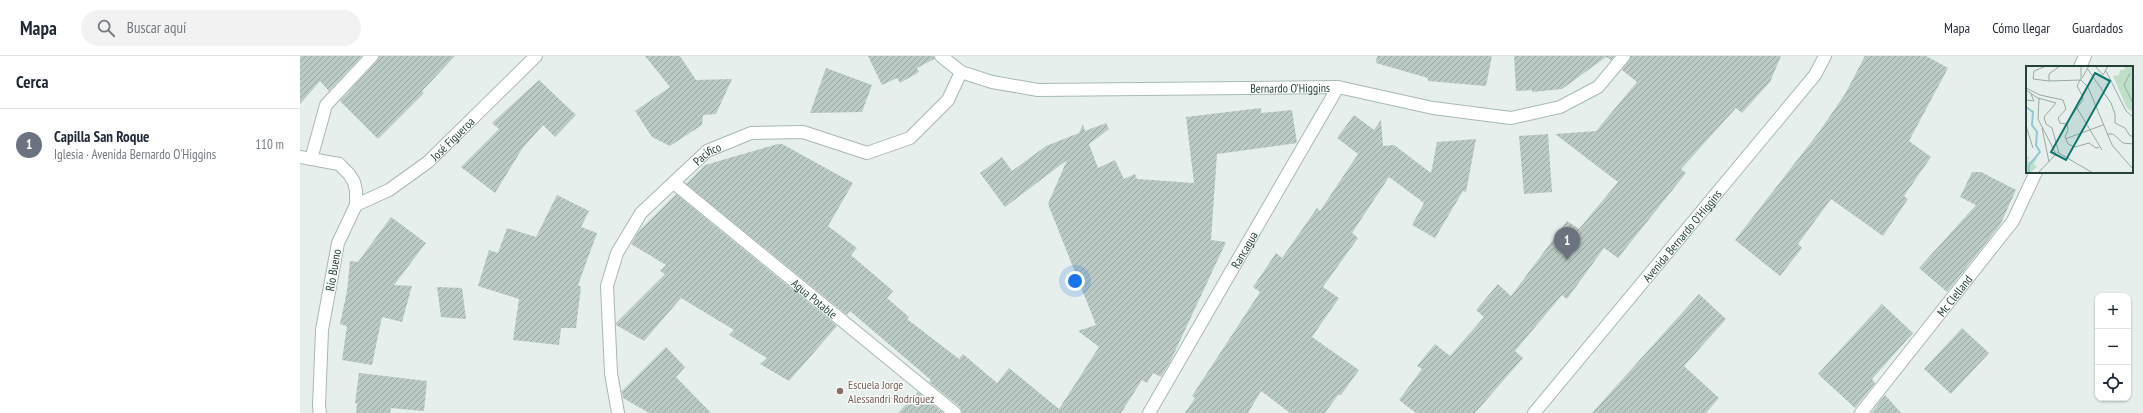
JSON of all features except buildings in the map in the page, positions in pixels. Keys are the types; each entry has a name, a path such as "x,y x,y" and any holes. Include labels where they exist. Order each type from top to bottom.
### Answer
{"street":[{"path":"356,205 355,187 349,174 339,164 306,158 326,105 372,56"},
{"name":"José Figueroa","path":"356,205 389,190 428,162 536,56"},
{"name":"Bernardo O'Higgins","path":"941,56 961,72 992,82 1038,90 1338,86 1433,108 1511,118 1560,107 1598,87 1624,56"},
{"name":"Avenida Bernardo O'Higgins","path":"1534,413 1815,75 1825,56"},
{"path":"2080,66 2085,56"},
{"name":"Pacífico","path":"618,413 611,373 607,286 617,253 641,213 707,151 751,133 803,132 867,153 910,138 948,100 961,72"},
{"name":"Rancagua","path":"1149,413 1338,86"},
{"name":"Mc Clelland","path":"1861,413 2013,220 2036,173"},
{"name":"Agua Potable","path":"674,183 955,413"},
{"name":"Río Bueno","path":"320,413 322,330 338,243 356,205"}],"place":[{"name":"Capilla San Roque","path":"1567,260"},
{"name":"Escuela Jorge Alessandri Rodríguez","path":"840,391"}]}
